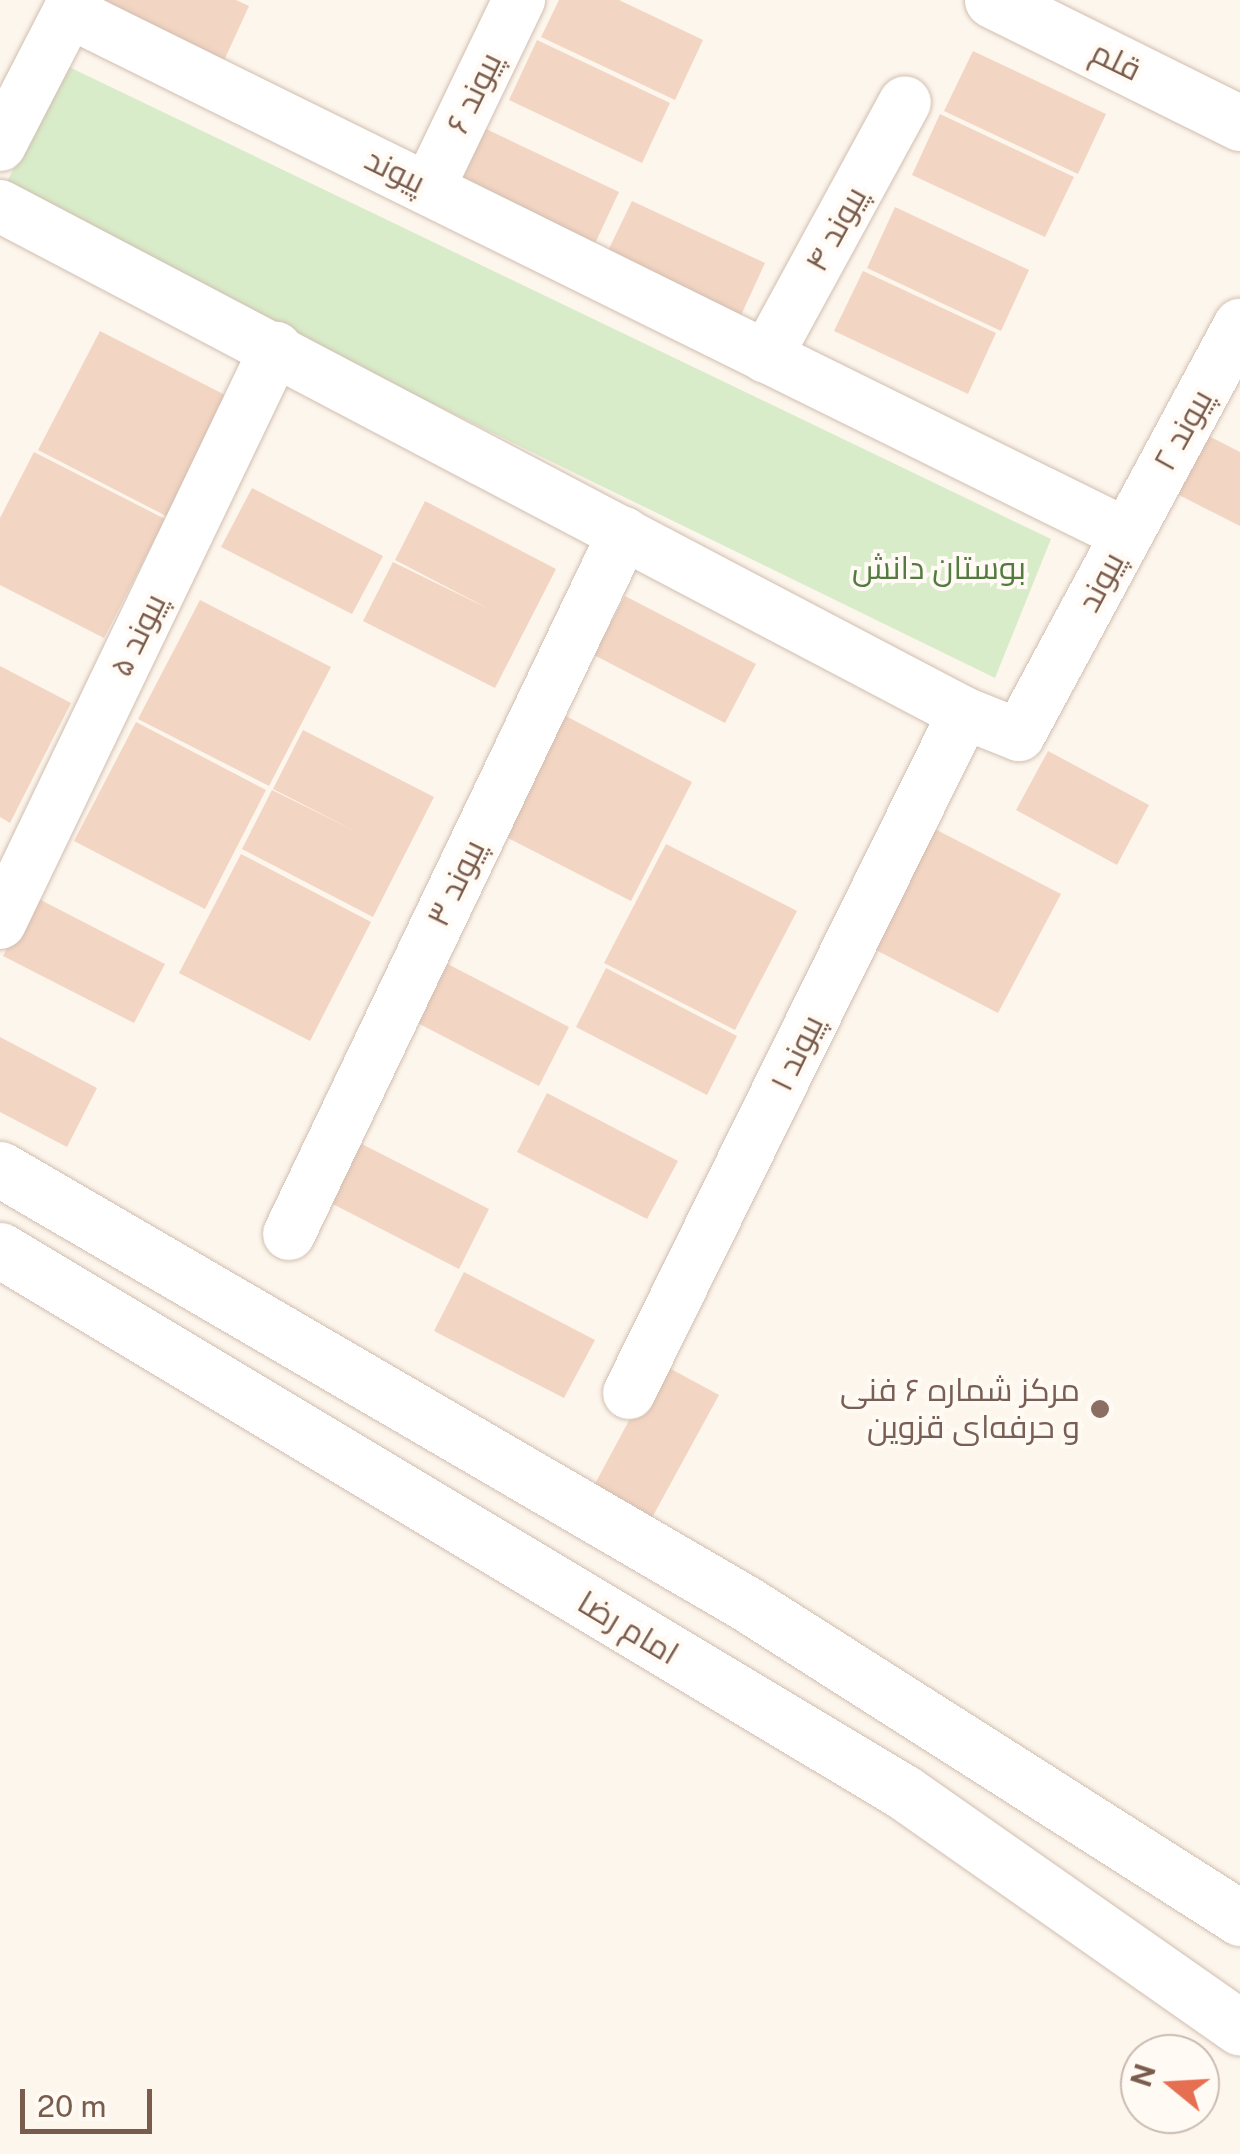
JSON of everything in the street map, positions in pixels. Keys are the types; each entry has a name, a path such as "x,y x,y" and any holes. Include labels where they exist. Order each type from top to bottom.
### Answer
{"street":[{"name":"پیوند ۶","path":"429,187 519,0"},
{"name":"قلم","path":"992,0 1240,122"},
{"name":"پیوند","path":"0,145 72,6 1126,534 1019,735 964,713 0,206"},
{"name":"پیوند ۴","path":"766,357 906,102"},
{"name":"پیوند ۲","path":"1126,534 1240,326"},
{"name":"پیوند ۵","path":"0,923 276,348"},
{"name":"پیوند ۳","path":"289,1234 624,532"},
{"name":"پیوند ۱","path":"629,1394 964,713"},
{"path":"0,1169 747,1604 1240,1918"},
{"name":"امام رضا","path":"0,1250 905,1793 1240,2028"}],"green space":[{"name":"بوستان دانش","path":"67,66 1051,539 995,678 1,193"}],"building":[{"path":"89,0 236,0 249,6 221,67"},
{"path":"559,0 619,0 703,40 675,100 541,37"},
{"path":"537,40 670,103 642,163 509,100"},
{"path":"973,51 1106,114 1078,174 944,111"},
{"path":"940,114 1074,177 1045,237 912,175"},
{"path":"486,129 619,192 591,252 458,189"},
{"path":"632,201 765,263 737,324 603,261"},
{"path":"895,207 1029,270 1001,331 867,268"},
{"path":"863,271 996,333 968,394 834,331"},
{"path":"100,331 231,398 170,518 38,450"},
{"path":"1203,433 1240,452 1240,526 1173,492"},
{"path":"34,452 165,519 104,638 0,585 0,518"},
{"path":"252,488 383,556 352,614 221,547"},
{"path":"425,501 556,569 495,688 363,621 393,562 491,610 395,560"},
{"path":"625,596 756,664 725,723 594,655"},
{"path":"200,600 331,667 269,786 138,719"},
{"path":"0,666 71,703 10,823 0,817"},
{"path":"562,714 692,782 631,901 500,834"},
{"path":"136,722 266,790 205,909 74,841"},
{"path":"303,730 434,797 373,917 242,849 272,790 355,831 273,789"},
{"path":"1048,751 1149,805 1117,865 1016,810"},
{"path":"929,826 1061,894 998,1013 868,946"},
{"path":"666,844 797,911 735,1030 604,963"},
{"path":"241,854 371,922 310,1041 179,973"},
{"path":"33,896 165,964 134,1023 3,956"},
{"path":"438,959 569,1027 539,1086 408,1018"},
{"path":"606,968 737,1036 707,1095 576,1027"},
{"path":"0,1037 97,1088 67,1147 0,1112"},
{"path":"547,1093 678,1161 647,1219 517,1152"},
{"path":"358,1142 489,1209 459,1269 327,1201"},
{"path":"464,1272 595,1340 564,1398 434,1331"},
{"path":"660,1363 719,1395 648,1525 590,1493"}],"place":[{"name":"مرکز شماره ۶ فنی و حرفه‌ای قزوین","path":"1100,1409"}]}
